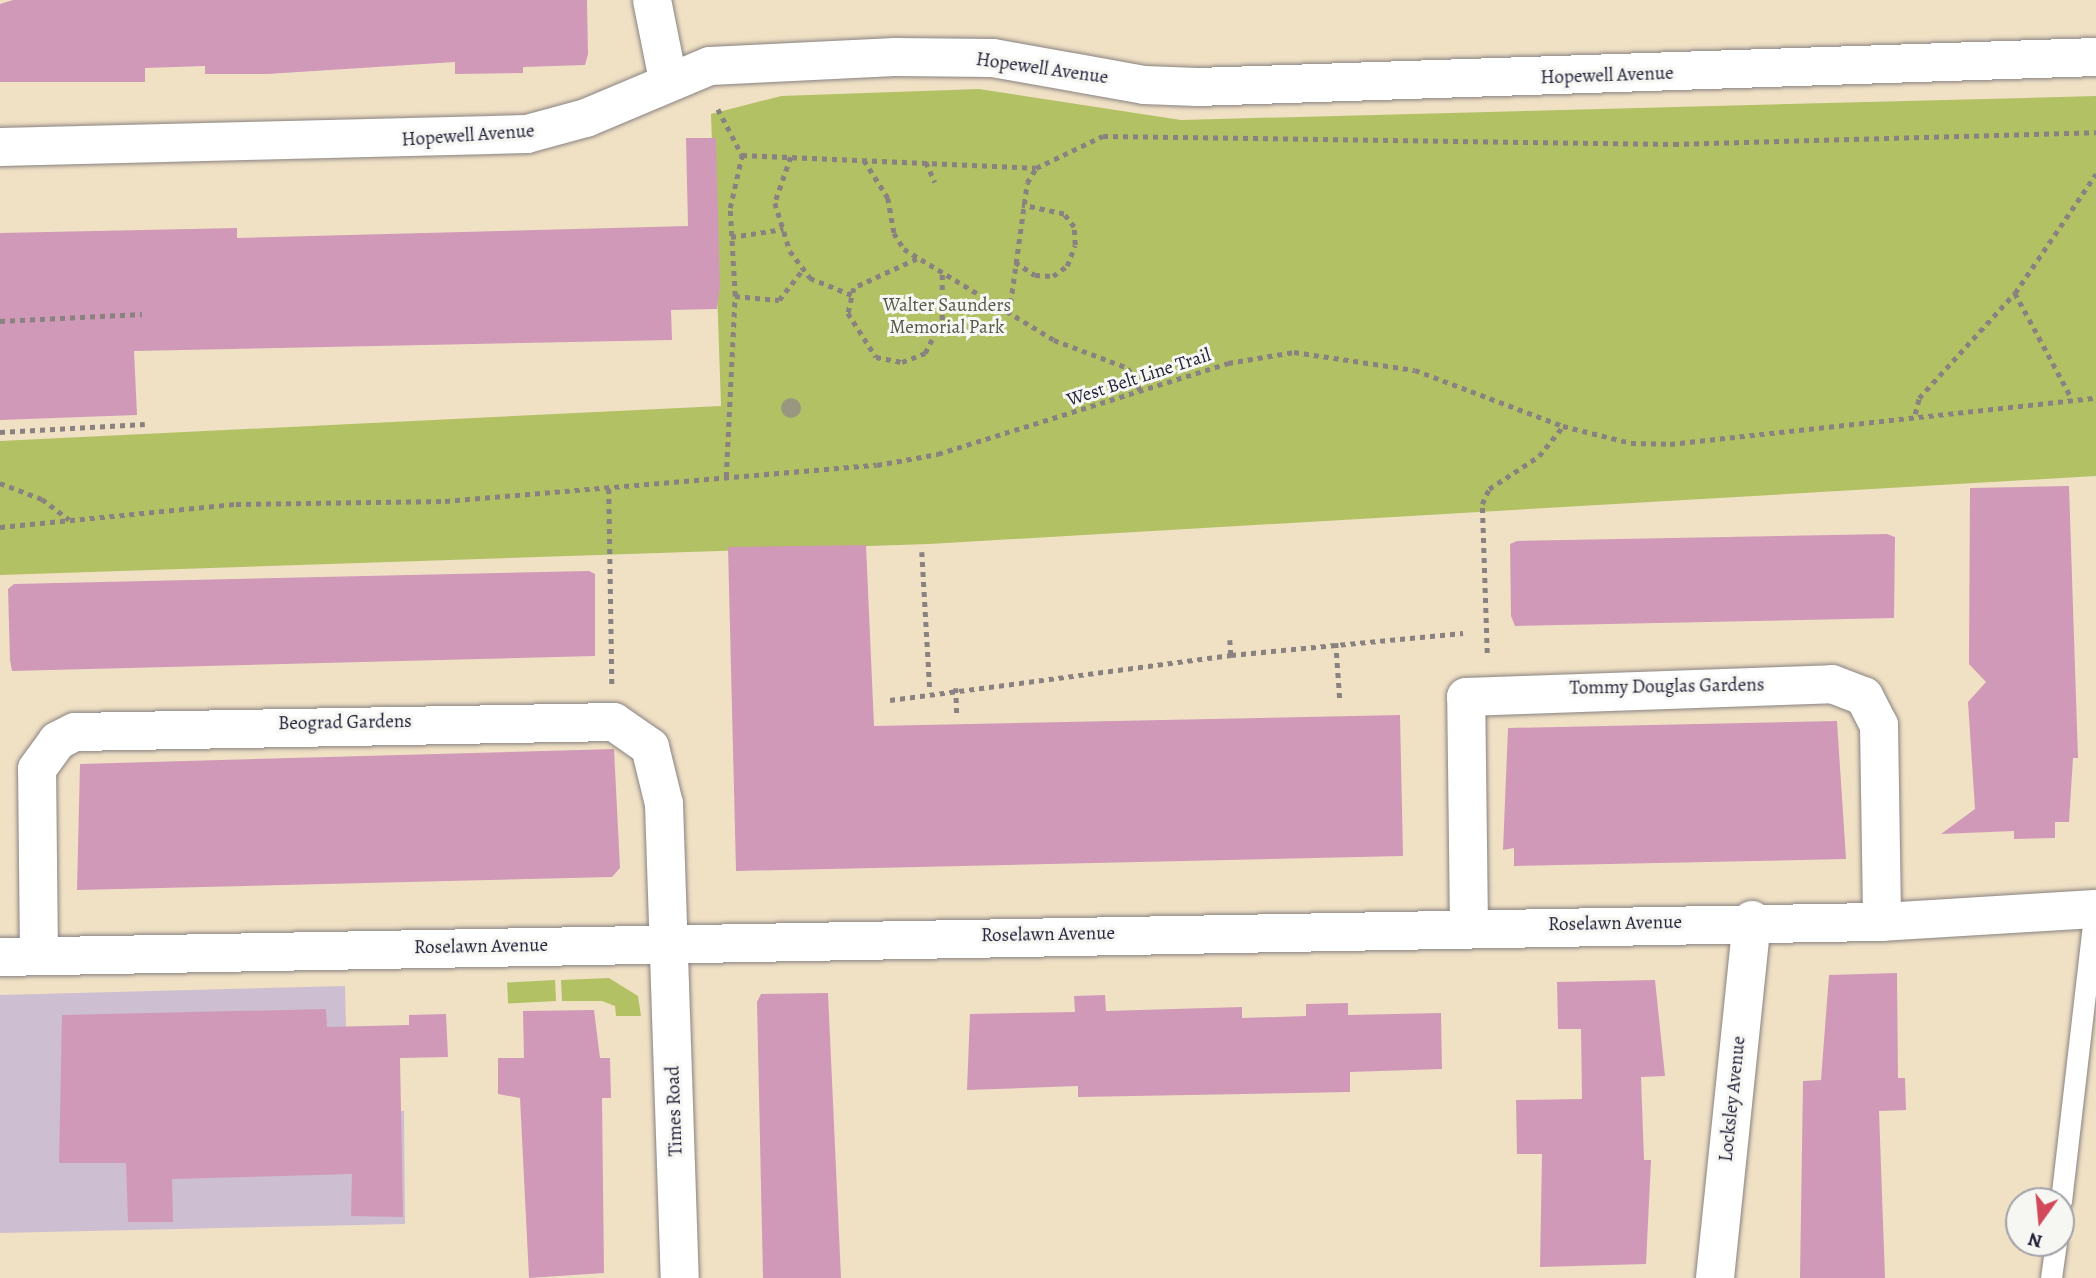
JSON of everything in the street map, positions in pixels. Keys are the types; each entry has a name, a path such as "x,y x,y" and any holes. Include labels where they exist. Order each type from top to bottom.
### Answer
{"street":[{"path":"652,0 668,80"},
{"name":"Hopewell Avenue","path":"0,147 527,134 631,102 668,80 710,66 895,57 993,58 1144,85 1197,87 2096,57"},
{"name":"Tommy Douglas Gardens","path":"1469,927 1466,697 1547,690 1851,688 1876,709 1879,725 1882,922"},
{"name":"Beograd Gardens","path":"40,956 37,769 57,741 75,732 600,717 650,747 664,804 667,944"},
{"name":"Roselawn Avenue","path":"0,957 1752,920 1882,922 2096,909"},
{"name":"Locksley Avenue","path":"1715,1278 1752,920"},
{"name":"Times Road","path":"667,944 680,1278"}],"lane":[{"path":"2063,1187 2096,909"},
{"path":"2051,1278 2054,1257"}],"path":[{"path":"718,109 742,155 731,237 736,296 726,477"},
{"path":"742,155 1037,168 1103,136 1674,144 2096,132"},
{"path":"792,157 775,203 783,229 803,269 852,295"},
{"path":"864,160 888,198 896,240 917,259 1086,356 1128,368 1141,391"},
{"path":"926,162 936,182"},
{"path":"1009,313 1022,205 1037,168"},
{"path":"1915,414 1919,398 2015,293 2096,174"},
{"path":"1014,261 1035,275 1053,276 1067,266 1075,244 1074,227 1064,214 1022,205"},
{"path":"731,237 783,229"},
{"path":"917,259 852,295 848,313 858,337 876,357 902,362 925,354 936,339 942,274"},
{"path":"736,296 779,300 803,269"},
{"path":"2015,293 2072,399"},
{"path":"0,321 142,314"},
{"name":"West Belt Line Trail","path":"0,527 236,504 445,501 609,489 938,454 1247,358 1294,352 1415,370 1600,438 1670,444 1915,414 2096,398"},
{"path":"0,432 145,424"},
{"path":"1486,653 1482,504 1489,489 1539,456 1563,426"},
{"path":"0,483 42,499 70,520"},
{"path":"609,489 612,692"},
{"path":"922,552 930,691"},
{"path":"890,700 930,691 1231,655 1463,633"},
{"path":"1230,640 1231,655"},
{"path":"1336,643 1340,700"},
{"path":"956,688 957,718"}],"shaded area":[{"path":"345,986 348,1111 404,1111 405,1224 0,1233 0,995"}],"green space":[{"name":"Walter Saunders Memorial Park","path":"979,89 1181,120 2096,96 2096,476 929,544 0,575 0,441 721,406 711,114 781,96"},
{"path":"609,978 638,996 641,1016 616,1016 615,1006 602,1001 562,1001 561,980"},
{"path":"555,980 556,1001 508,1003 507,983"}],"building":[{"path":"13,0 587,0 588,54 585,65 523,67 523,73 455,74 455,62 267,74 205,74 205,66 145,68 145,82 0,82 0,4"},
{"path":"686,138 716,138 720,286 717,309 671,310 672,340 134,351 137,415 0,420 0,233 237,228 237,238 688,226"},
{"path":"2069,486 2078,758 2073,758 2069,822 2055,822 2055,838 2014,839 2014,831 1941,834 1975,809 1968,702 1986,682 1969,664 1970,488"},
{"path":"1887,534 1895,537 1894,618 1515,626 1511,616 1510,544 1517,541"},
{"path":"866,545 874,726 1400,715 1403,856 736,871 728,547"},
{"path":"589,571 595,574 595,656 12,671 10,660 8,589 14,584"},
{"path":"1837,721 1846,859 1514,866 1514,848 1503,850 1508,728"},
{"path":"614,749 620,868 612,877 77,890 80,764"},
{"path":"1897,973 1898,1078 1905,1078 1906,1110 1879,1111 1885,1278 1800,1278 1803,1081 1821,1080 1829,975"},
{"path":"1655,980 1665,1076 1641,1077 1644,1160 1651,1160 1646,1264 1540,1267 1542,1154 1517,1154 1516,1100 1582,1099 1581,1029 1558,1029 1557,982"},
{"path":"828,993 841,1278 763,1278 757,1002 761,994"},
{"path":"1105,995 1106,1011 1242,1007 1242,1018 1306,1016 1306,1004 1348,1003 1348,1015 1441,1013 1442,1069 1350,1072 1350,1092 1078,1097 1078,1086 967,1090 970,1014 1075,1012 1074,996"},
{"path":"326,1009 327,1027 409,1025 409,1015 446,1014 448,1057 400,1058 403,1217 351,1216 352,1174 172,1179 173,1222 128,1222 126,1163 59,1163 62,1015"},
{"path":"594,1010 600,1058 610,1058 611,1098 602,1098 604,1273 529,1278 520,1098 498,1094 498,1058 524,1058 523,1011"}]}
